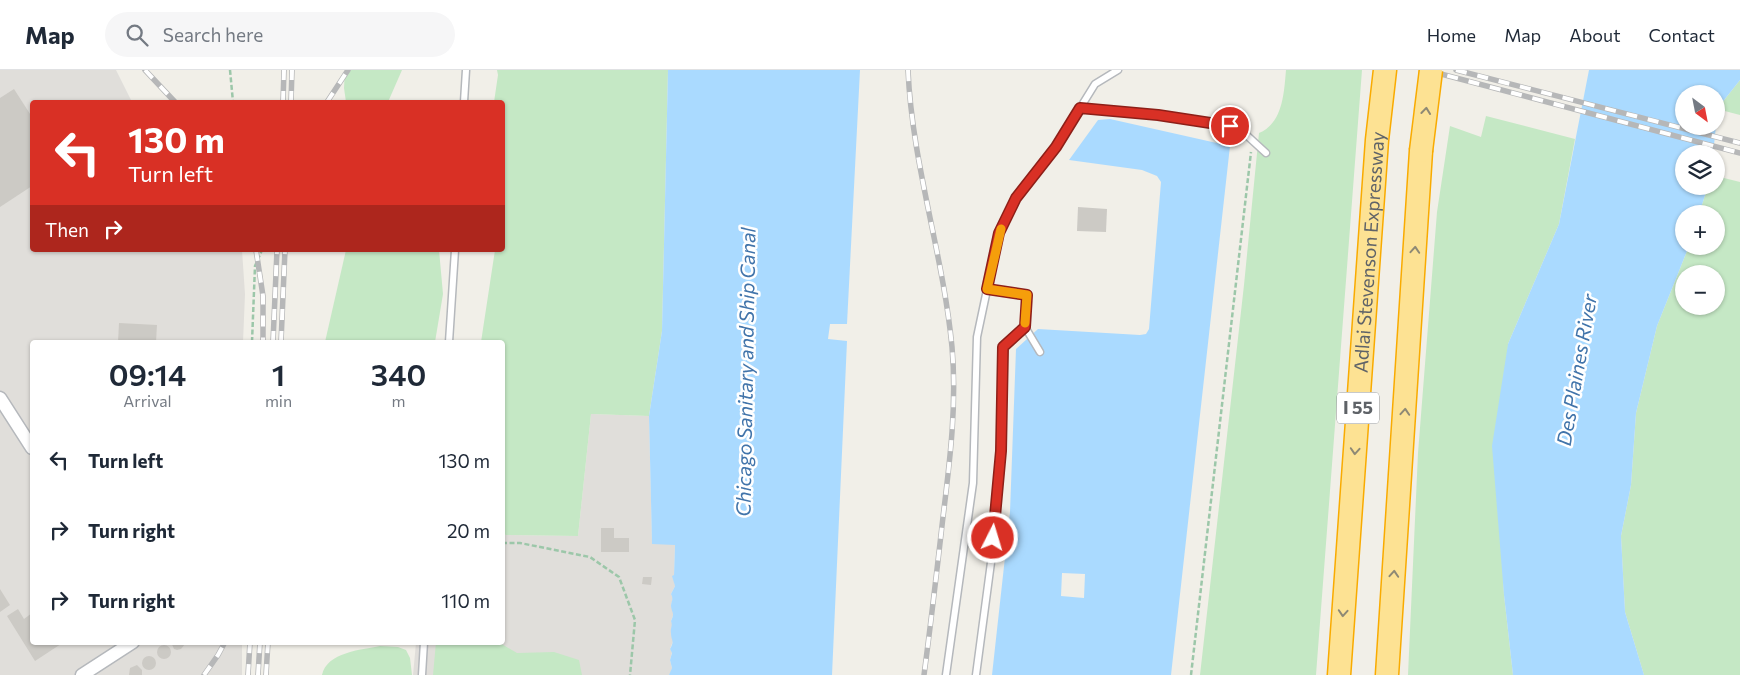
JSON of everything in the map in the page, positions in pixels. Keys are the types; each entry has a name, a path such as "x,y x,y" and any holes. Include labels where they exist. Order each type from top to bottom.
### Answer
{"highway":[{"name":"Adlai Stevenson Expressway","path":"1338,675 1377,140 1386,70"},
{"name":"I 55","path":"1387,675 1421,152 1431,70"}],"street":[{"path":"0,398 30,445"},
{"path":"82,675 128,645"}],"lane":[{"path":"464,100 466,70"},
{"path":"946,675 973,482 977,337 999,233 1016,198 1056,147 1095,84 1118,70"},
{"path":"1080,108 1158,115 1230,126 1242,131 1266,153"},
{"path":"449,340 455,252"},
{"path":"987,289 1027,295 1025,327 1040,352"},
{"path":"976,675 992,555 1001,451 1003,347 1025,327"},
{"path":"422,675 424,645"}],"path":[{"path":"230,70 234,100"},
{"path":"1192,675 1252,140"},
{"path":"252,340 255,266 261,252"},
{"path":"505,543 520,543 590,557 619,577 635,620 630,675"}],"shaded area":[{"path":"0,70 116,70 131,100 30,100 30,252 242,252 245,294 243,340 30,340 30,645 242,645 242,675 0,675"},
{"path":"591,414 649,416 652,543 675,544 675,586 671,594 673,598 671,605 674,613 671,621 673,625 673,641 670,649 672,652 670,660 672,668 669,675 413,675 416,645 505,645 505,535 578,536"}],"green space":[{"path":"345,70 402,70 389,100 346,100"},
{"path":"497,70 668,70 662,331 649,416 591,414 578,536 505,535 505,340 481,340 495,252 505,252 505,100 494,100"},
{"path":"1286,70 1362,70 1316,675 1200,675 1244,285 1259,133 1267,128 1278,115 1283,97"},
{"path":"1740,80 1740,115 1725,111 1725,99"},
{"path":"1486,116 1575,139 1559,224 1508,344 1501,537 1504,595 1513,675 1408,675 1418,453 1437,212 1450,126 1481,137"},
{"path":"1725,178 1740,182 1740,675 1644,675 1625,612 1621,536 1631,485 1636,413 1657,326 1675,281 1675,315 1725,315 1725,265 1681,265 1685,255 1725,255 1725,205 1702,205 1705,195 1725,195"},
{"path":"346,252 439,252 443,294 435,340 325,340"},
{"path":"436,645 503,645 517,653 554,652 579,660 582,675 433,675"},
{"path":"380,646 398,647 406,650 410,658 412,675 322,675 325,667 331,661 346,653"}],"water":[{"name":"Chicago Sanitary and Ship Canal","path":"668,70 860,70 847,324 830,324 828,339 847,341 832,675 669,675 672,668 670,660 672,653 670,649 673,642 671,631 673,614 671,594 675,586 672,576 674,575 675,545 652,544 649,416 662,331"},
{"name":"Des Plaines River","path":"1589,70 1740,70 1740,80 1725,99 1725,85 1675,85 1675,135 1715,135 1714,145 1675,145 1675,195 1705,195 1702,205 1675,205 1675,255 1685,255 1681,265 1675,265 1675,281 1657,326 1636,413 1631,485 1621,536 1625,612 1644,675 1513,675 1504,595 1492,446 1508,344 1559,224"},
{"path":"1110,119 1230,146 1171,675 992,675 1010,512 1016,349 1038,329 1140,335 1146,334 1149,329 1161,182 1157,176 1142,170 1069,160 1098,120","holes":["1062,573 1085,574 1084,598 1061,596"]}],"building":[{"path":"14,89 30,114 30,187 0,207 0,98"},
{"path":"1078,207 1107,209 1106,232 1077,231"},
{"path":"119,323 157,325 156,340 118,340"},
{"path":"601,528 614,528 614,538 629,538 629,552 601,552"},
{"path":"643,577 652,577 651,585 642,584"},
{"path":"0,589 10,605 0,612"},
{"path":"18,609 24,619 30,614 30,645 59,645 35,661 7,616"},
{"path":"164,645 169,647 171,652 169,657 164,659 159,657 157,652 159,647"},
{"path":"172,645 184,645 181,649 174,649"},
{"path":"149,656 154,658 156,663 154,668 149,670 144,668 142,663 144,658"},
{"path":"137,665 142,670 142,675 129,675 130,668"}],"railway":[{"path":"145,70 173,100"},
{"path":"283,100 284,70"},
{"path":"291,100 292,70"},
{"path":"328,100 348,70"},
{"path":"908,70 915,140 948,312 954,390 950,453 924,675"},
{"path":"1426,70 1740,153"},
{"path":"1456,70 1740,143"},
{"path":"256,252 263,296 263,340"},
{"path":"273,340 277,252"},
{"path":"281,340 285,252"},
{"path":"204,675 223,645"},
{"path":"248,675 250,645"},
{"path":"258,675 260,645"},
{"path":"266,675 268,645"}],"slow traffic":[{"path":"1001,229 987,289 1027,295 1025,323"}],"route":[{"path":"993,538 1001,451 1003,347 1025,327 1027,295 987,289 999,233 1016,198 1056,147 1080,108 1158,115 1230,126"}]}
